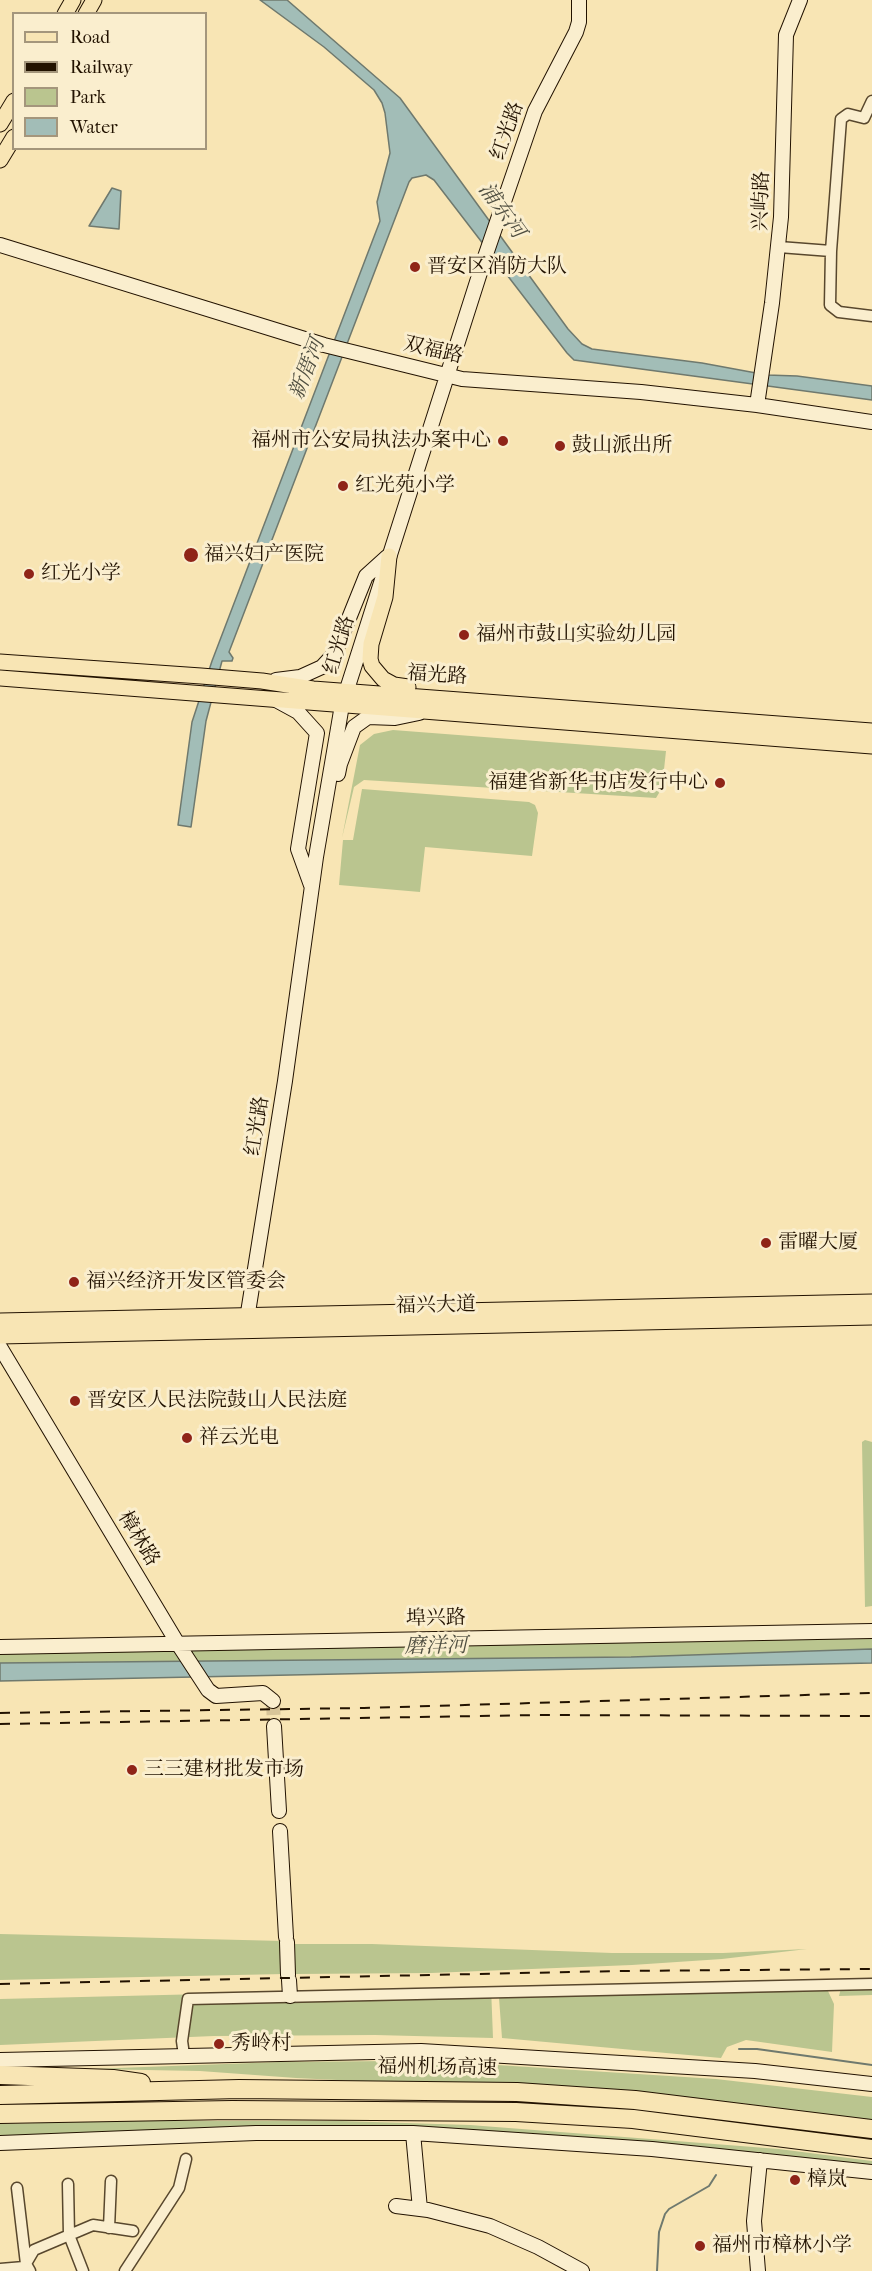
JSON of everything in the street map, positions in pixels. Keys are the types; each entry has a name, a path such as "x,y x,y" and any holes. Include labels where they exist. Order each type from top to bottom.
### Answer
{"highway":[{"path":"0,2075 114,2079 187,2090"},
{"name":"福州机场高速","path":"0,2095 250,2089 517,2092 634,2100 872,2129"},
{"path":"0,2114 232,2110 516,2112 633,2119 872,2149"}],"main road":[{"path":"0,124 12,104"},
{"path":"0,160 12,140"},
{"path":"389,556 384,604 370,649 372,666 383,679 394,685 436,689 475,700"},
{"name":"福光路","path":"0,662 262,681 427,712 872,746"},
{"name":"福光路","path":"0,678 274,699 475,700 872,731"},
{"name":"福兴大道","path":"0,1336 247,1323 872,1302"},
{"name":"福兴大道","path":"0,1321 247,1323 872,1317"}],"street":[{"name":"红光路","path":"247,1323 285,1081 316,857 344,698 484,260 535,111 576,32 579,22 579,0"},
{"name":"兴屿路","path":"756,405 779,247 786,36 800,0"},
{"path":"872,101 864,118 849,114 841,119 831,251 830,305 839,312 872,316"},
{"name":"双福路","path":"0,245 324,345 447,375 472,380 641,392 756,405 872,422"},
{"path":"779,247 831,251"},
{"path":"262,681 300,677 322,667 335,652 366,576 389,556"},
{"path":"274,699 298,712 317,733 298,849 312,887"},
{"path":"316,857 329,826 340,764 354,727 368,717 395,718 427,712"},
{"name":"樟林路","path":"0,1347 204,1685 216,1696 263,1693 273,1701"},
{"name":"埠兴路","path":"0,1647 872,1630"},
{"path":"274,1726 279,1811"},
{"path":"280,1831 290,1996"},
{"path":"184,2055 182,2041 188,1999 872,1984"},
{"path":"0,2060 429,2051 744,2071 872,2084"},
{"path":"0,2143 268,2133 414,2133 588,2144 872,2172"},
{"path":"414,2133 420,2209"},
{"path":"125,2271 179,2188 186,2159"},
{"path":"758,2271 754,2221 760,2160"},
{"path":"109,2228 111,2181"},
{"path":"68,2184 69,2235 83,2271"},
{"path":"17,2188 28,2267"},
{"path":"396,2206 420,2209 490,2226 538,2247 582,2271"},
{"path":"28,2267 34,2250 93,2225 133,2231"},
{"path":"0,2269 28,2267"}],"green space":[{"path":"393,730 666,751 662,788 656,798 364,780 354,787 342,838 360,745 374,734"},
{"path":"362,789 529,802 535,805 538,813 532,856 425,847 420,892 339,885 343,840 353,840"},
{"path":"865,1440 872,1442 872,1606 865,1607 862,1442"},
{"path":"872,1633 872,1649 631,1657 0,1663 0,1649"},
{"path":"0,1934 283,1941 284,1974 0,1980"},
{"path":"295,1944 372,1944 612,1953 723,1953 807,1949 722,1959 632,1965 431,1973 295,1974"},
{"path":"491,1987 493,2038 375,2035 214,2036 0,2045 0,1999"},
{"path":"841,1988 872,1988 872,1995 839,1996"},
{"path":"821,1989 828,1991 834,2004 832,2052 746,2040 727,2047 721,2058 502,2038 499,1998"},
{"path":"279,2062 466,2063 716,2079 872,2097 872,2120 739,2103 644,2095 296,2078 200,2071 91,2069"},
{"path":"126,2121 341,2121 470,2125 779,2149 872,2161 872,2168 536,2136 0,2139 0,2124"}],"water":[{"path":"260,0 287,0 400,98 568,329 582,344 592,349 702,363 767,375 797,376 872,386 872,400 574,360 434,180 426,175 412,178 229,652 233,658 232,661 222,661 206,721 191,827 178,825 192,722 212,661 380,221 377,202 390,153 385,113 374,90 324,47"},
{"path":"112,188 121,191 119,229 89,226"},
{"path":"872,1649 872,1663 0,1681 0,1663 631,1657"}],"waterway":[{"path":"739,2049 757,2049 872,2065"},
{"path":"657,2271 659,2232 665,2214 669,2209 709,2186 716,2175"}],"tunnel":[{"path":"273,1701 274,1726"}],"railway":[{"path":"0,1713 364,1708 872,1693"},
{"path":"0,1724 538,1715 872,1716"},
{"path":"0,1984 619,1971 872,1969"}],"place":[{"name":"晋安区消防大队","path":"415,267"},
{"name":"福州市公安局执法办案中心","path":"503,441"},
{"name":"鼓山派出所","path":"560,446"},
{"name":"红光苑小学","path":"343,486"},
{"name":"福兴妇产医院","path":"191,555"},
{"name":"红光小学","path":"29,574"},
{"name":"福州市鼓山实验幼儿园","path":"464,635"},
{"name":"福建省新华书店发行中心","path":"720,783"},
{"name":"雷曜大厦","path":"766,1243"},
{"name":"福兴经济开发区管委会","path":"74,1282"},
{"name":"晋安区人民法院鼓山人民法庭","path":"75,1401"},
{"name":"祥云光电","path":"187,1438"},
{"name":"三三建材批发市场","path":"132,1770"},
{"name":"秀岭村","path":"219,2044"},
{"name":"樟岚","path":"795,2180"},
{"name":"福州市樟林小学","path":"700,2246"}],"water label":[{"name":"浦东河","path":"501,211"},
{"name":"新厝河","path":"308,369"},
{"name":"磨洋河","path":"436,1647"}]}
